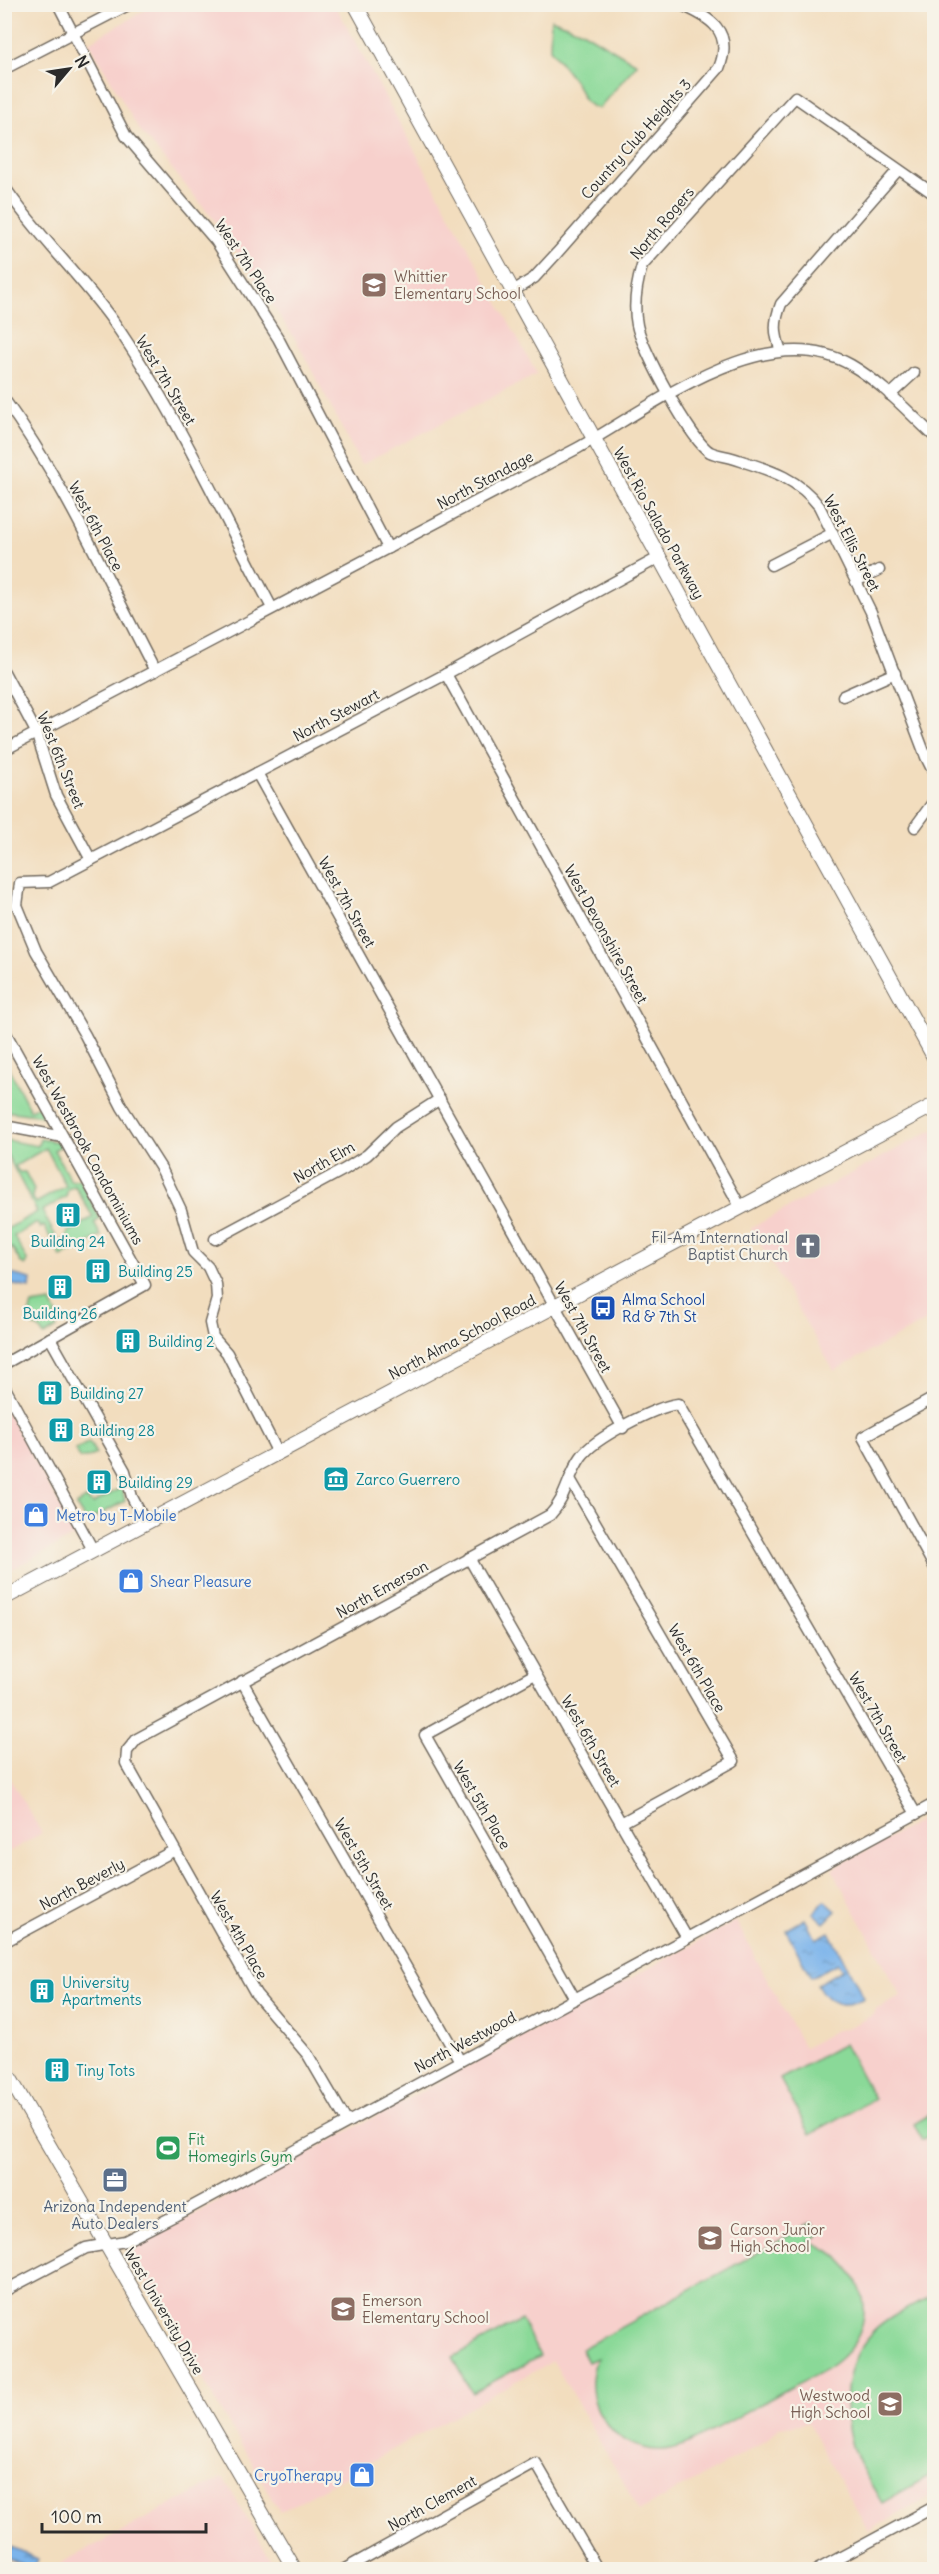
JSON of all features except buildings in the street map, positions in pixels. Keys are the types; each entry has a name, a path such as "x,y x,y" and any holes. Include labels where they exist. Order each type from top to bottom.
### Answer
{"main road":[{"name":"West Rio Salado Parkway","path":"355,4 934,1057"},
{"name":"North Alma School Road","path":"4,1598 934,1105"},
{"name":"West University Drive","path":"4,2068 295,2570"}],"street":[{"name":"West 7th Place","path":"58,4 126,136 216,241 260,308 278,338 388,549"},
{"path":"4,69 130,4"},
{"name":"Country Club Heights 3","path":"513,291 534,278 719,68 724,55 719,31 713,22 701,13 679,4"},
{"name":"North Rogers","path":"670,394 637,327 636,285 642,266 795,96 898,170"},
{"path":"934,194 898,170 781,304 775,320 775,337 781,351 831,356 869,377 934,436"},
{"name":"West 7th Street","path":"4,186 24,214 82,280 140,362 172,416 272,608"},
{"name":"North Standage","path":"4,750 388,549 593,439 670,394 736,363 781,351"},
{"path":"890,395 914,373"},
{"name":"West Ellis Street","path":"670,394 695,438 710,452 778,473 808,492 819,506 856,581 934,773"},
{"name":"West 6th Place","path":"4,399 22,423 59,488 155,671"},
{"path":"771,565 833,533"},
{"name":"North Stewart","path":"278,1453 226,1353 213,1336 210,1323 217,1299 216,1284 208,1267 193,1251 181,1210 162,1170 122,1107 86,1035 36,951 17,905 20,883 49,882 446,674 660,557"},
{"path":"856,581 879,570"},
{"name":"West 6th Street","path":"4,672 36,732 56,795 90,860"},
{"path":"843,696 895,673"},
{"name":"West Devonshire Street","path":"446,674 741,1208"},
{"name":"West 7th Street","path":"257,773 623,1428 665,1405 678,1404 916,1814"},
{"path":"915,827 934,801"},
{"name":"West Westbrook Condominiums","path":"4,1030 145,1285 50,1338"},
{"name":"North Elm","path":"215,1239 345,1169 367,1155 396,1127 440,1099"},
{"path":"4,1126 63,1137"},
{"path":"4,1364 50,1338 125,1471 132,1497 145,1522"},
{"path":"4,1386 93,1550"},
{"path":"934,1398 863,1437 934,1566"},
{"name":"North Emerson","path":"127,1751 137,1739 550,1515 562,1502 582,1455 599,1441 623,1428"},
{"name":"West 6th Place","path":"570,1479 734,1761 621,1823"},
{"name":"West 6th Street","path":"469,1558 687,1938"},
{"name":"West 5th Place","path":"536,1674 425,1735 575,1999"},
{"name":"West 5th Street","path":"242,1681 460,2061"},
{"name":"West 4th Place","path":"127,1751 126,1763 173,1851 256,1994 308,2055 347,2122"},
{"name":"North Westwood","path":"4,2291 84,2249 128,2240 934,1804"},
{"name":"North Beverly","path":"4,1942 173,1851"},
{"name":"North Clement","path":"343,2570 536,2463 598,2570"},
{"path":"817,2570 934,2507"}],"shaded area":[{"name":"Whittier Elementary School","path":"156,4 335,5 537,374 361,465 297,342 221,228 138,128 89,42"},
{"path":"934,1129 934,1317 834,1371 751,1228"},
{"path":"4,1406 76,1535 5,1573 4,1573"},
{"path":"4,1769 42,1833 5,1854 4,1854"},
{"name":"Carson Junior High School","path":"934,1813 934,2495 868,2531 808,2423 779,2427 766,2441 640,2511 553,2361 280,2512 132,2257 132,2250 736,1921 804,2048 834,2031 849,2027 873,2015 875,2010 901,1996 832,1869"},
{"path":"223,2477 276,2569 55,2569 56,2566"}],"green space":[{"path":"551,19 582,31 637,64 599,108 593,107 584,100 576,83 550,49"},
{"path":"5,1061 30,1110 38,1106 44,1116 5,1111 5,1080 8,1078 5,1076"},
{"path":"40,1139 59,1142 61,1146 54,1150 71,1181 79,1179 100,1219 94,1223 101,1236 61,1257 44,1226 40,1228 37,1223 14,1236 27,1260 26,1265 21,1263 12,1248 5,1250 5,1230 37,1212 5,1151 5,1140 38,1146","holes":["46,1148 66,1186 36,1203 32,1196 34,1189 25,1172 19,1172 15,1166","75,1186 93,1217 68,1232 66,1239 59,1242 42,1211 66,1197 68,1189"]},
{"path":"51,1302 57,1315 52,1320 57,1328 44,1336 39,1328 32,1326 28,1318 32,1305"},
{"path":"89,1442 96,1454 80,1458 75,1450"},
{"path":"122,1487 125,1501 86,1522 76,1505 86,1499 93,1504"},
{"path":"844,2044 874,2099 810,2134 780,2079"},
{"path":"934,2112 934,2133 922,2140 914,2124"},
{"path":"812,2223 819,2235 809,2241 842,2261 853,2275 861,2291 864,2308 862,2325 855,2342 841,2358 822,2372 680,2446 663,2450 643,2448 627,2442 614,2432 603,2419 593,2397 592,2382 597,2358 588,2362 581,2349"},
{"name":"Westwood High School","path":"934,2294 934,2473 882,2503 852,2446 846,2402 850,2372 863,2345 878,2327 893,2316"},
{"path":"521,2320 540,2356 472,2393 453,2357"}],"water":[{"path":"11,1274 31,1279 30,1288 9,1284"},
{"path":"825,1901 836,1911 824,1923 813,1913"},
{"path":"805,1919 816,1939 829,1932 864,1998 843,2004 831,2001 821,1991 817,1984 842,1970 838,1963 811,1977 786,1930"},
{"path":"11,2547 38,2559 33,2569 6,2557"}],"place":[{"name":"Whittier Elementary School","path":"374,285"},
{"name":"Building 24","path":"68,1215"},
{"name":"Fil-Am International Baptist Church","path":"808,1246"},
{"name":"Building 25","path":"98,1271"},
{"name":"Building 26","path":"60,1287"},
{"name":"Alma School Rd & 7th St","path":"603,1308"},
{"name":"Building 2","path":"128,1341"},
{"name":"Building 27","path":"50,1393"},
{"name":"Building 28","path":"61,1430"},
{"name":"Zarco Guerrero","path":"336,1479"},
{"name":"Building 29","path":"99,1482"},
{"name":"Metro by T-Mobile","path":"36,1515"},
{"name":"Shear Pleasure","path":"131,1581"},
{"name":"University Apartments","path":"42,1991"},
{"name":"Tiny Tots","path":"57,2070"},
{"name":"Fit Homegirls Gym","path":"168,2148"},
{"name":"Arizona Independent Auto Dealers","path":"115,2180"},
{"name":"Carson Junior High School","path":"710,2238"},
{"name":"Emerson Elementary School","path":"343,2309"},
{"name":"Westwood High School","path":"890,2404"},
{"name":"CryoTherapy","path":"362,2475"}]}
